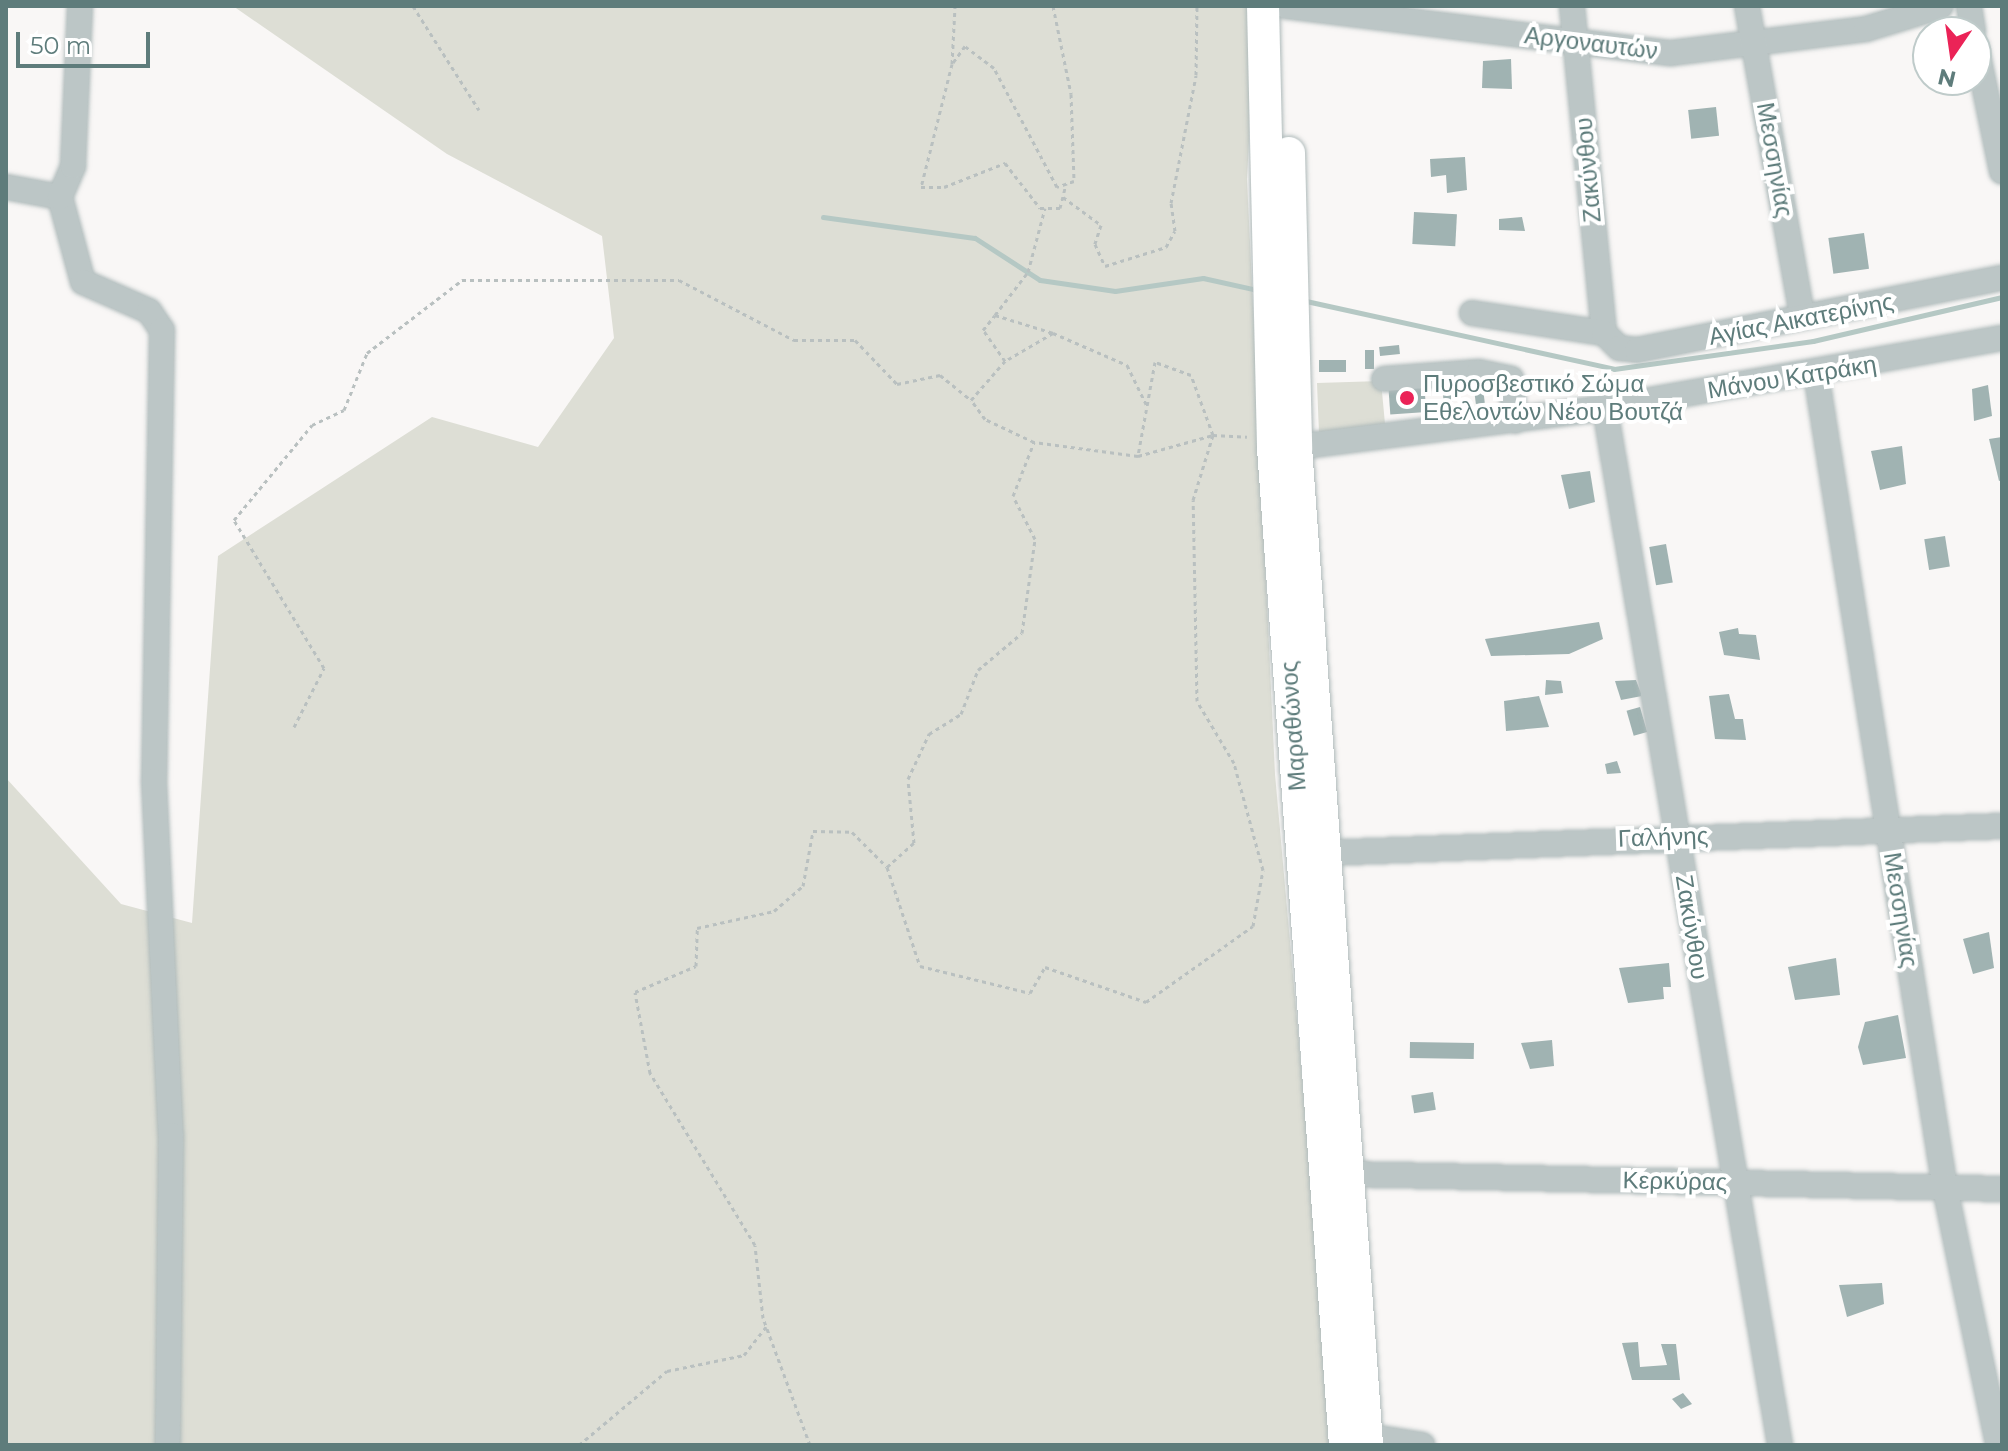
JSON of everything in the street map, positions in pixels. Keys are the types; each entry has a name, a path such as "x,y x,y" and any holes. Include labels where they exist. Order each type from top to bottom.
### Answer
{"main road":[{"name":"Μαραθώνος","path":"1263,6 1281,295"},
{"name":"Μαραθώνος","path":"1286,6 1281,295 1284,448 1359,1442"},
{"name":"Μαραθώνος","path":"1284,448 1325,853 1348,1174 1359,1442"}],"street":[{"path":"80,6 73,166 60,197 83,282 149,311 162,330 154,781 171,1135 168,1445"},
{"name":"Αργοναυτών","path":"1286,6 1462,23 1577,45 1671,53 1754,47 1889,24 1941,6"},
{"name":"Ζακύνθου","path":"1572,6 1604,333"},
{"name":"Μεσσηνίας","path":"1747,6 1802,314"},
{"path":"1986,96 2002,171"},
{"path":"6,187 60,197"},
{"name":"Αγίας Αικατερίνης","path":"1472,313 1604,333 1619,348 1637,350 1802,314 2002,278"},
{"name":"Μάνου Κατράκη","path":"1284,448 1605,408 2002,338"},
{"path":"1384,379 1479,372 1511,379 1515,421"},
{"name":"Μεσσηνίας","path":"1816,373 1945,1188 1998,1445"},
{"name":"Ζακύνθου","path":"1605,408 1780,1445"},
{"name":"Γαλήνης","path":"1325,853 1677,836 2002,826"},
{"name":"Κερκύρας","path":"1348,1174 2002,1189"},
{"path":"1359,1442 1422,1445"}],"path":[{"path":"413,6 479,110"},
{"path":"955,6 952,64 921,187 944,187 1005,163 1021,175 1026,195 1045,208 1060,208 1066,184"},
{"path":"952,64 965,46 994,68 1032,152 1057,187 1074,181 1076,151 1053,6"},
{"path":"1063,197 1101,225 1095,244 1105,266 1166,247 1175,231 1171,203 1196,75 1197,6"},
{"path":"1005,361 983,330 1040,247 1045,208"},
{"path":"294,727 324,668 234,520 312,425 344,410 367,353 462,280 679,280 794,340 855,340 897,384 940,375 971,400 985,419 1034,442 1138,456 1213,435 1242,434 1284,448"},
{"path":"995,315 1053,333 1127,365 1147,406"},
{"path":"971,400 1005,361 1053,333"},
{"path":"810,1445 766,1327 755,1245 650,1073 635,992 696,966 697,928 774,911 803,886 813,831 852,832 887,867 920,966 1030,993 1045,967 1146,1002 1253,926 1263,870 1234,763 1197,701 1193,500 1213,435 1191,375 1155,362 1138,456"},
{"path":"887,867 914,843 908,779 929,734 961,714 978,670 1022,633 1035,539 1013,496 1034,442"},
{"path":"579,1445 667,1371 744,1355 766,1327"}],"shaded area":[{"path":"233,6 1256,6 1247,179 1275,774 1335,1445 6,1445 6,778 121,904 192,923 218,556 432,417 538,447 614,338 602,236 447,154"},
{"path":"1381,381 1385,424 1319,433 1317,383"}],"building":[{"path":"1511,59 1512,89 1482,88 1483,61"},
{"path":"1716,107 1719,136 1691,139 1688,110"},
{"path":"1465,157 1467,190 1447,193 1446,175 1431,177 1430,159"},
{"path":"1414,212 1457,214 1455,246 1412,244"},
{"path":"1522,217 1525,231 1499,230 1499,219"},
{"path":"1864,233 1869,269 1833,274 1828,238"},
{"path":"1399,345 1400,354 1380,356 1379,347"},
{"path":"1365,350 1374,350 1374,369 1365,369"},
{"path":"1319,360 1346,360 1346,372 1319,372"},
{"name":"Πυροσβεστικό Σώμα Εθελοντών Νέου Βουτζά","path":"1424,380 1426,412 1390,414 1388,383"},
{"path":"1482,380 1485,403 1476,404 1473,381"},
{"path":"1442,382 1450,382 1453,406 1444,407"},
{"path":"1988,385 1992,416 1974,421 1972,389"},
{"path":"2002,437 2002,480 1999,481 1989,439"},
{"path":"1902,446 1906,484 1880,490 1871,451"},
{"path":"1590,471 1595,502 1569,509 1561,475"},
{"path":"1945,536 1950,567 1929,570 1924,539"},
{"path":"1666,544 1673,582 1656,585 1649,547"},
{"path":"1599,622 1603,639 1569,654 1491,656 1485,639"},
{"path":"1738,628 1739,634 1756,635 1760,660 1724,655 1719,632"},
{"path":"1546,680 1561,681 1563,693 1545,695"},
{"path":"1636,680 1642,696 1621,700 1615,681"},
{"path":"1729,694 1735,719 1743,719 1746,740 1715,739 1709,696"},
{"path":"1539,696 1549,727 1506,731 1504,701"},
{"path":"1640,707 1647,732 1634,736 1627,711"},
{"path":"1617,761 1621,773 1607,774 1605,764"},
{"path":"1989,932 1994,968 1973,974 1963,939"},
{"path":"1836,958 1840,995 1795,1000 1788,967"},
{"path":"1669,963 1671,987 1663,987 1664,999 1628,1003 1619,968"},
{"path":"1898,1015 1906,1058 1863,1065 1858,1047 1865,1022"},
{"path":"1552,1040 1554,1066 1530,1069 1521,1043"},
{"path":"1410,1042 1474,1043 1474,1059 1410,1058"},
{"path":"1433,1092 1436,1110 1414,1113 1411,1095"},
{"path":"1882,1283 1884,1304 1847,1317 1839,1285"},
{"path":"1638,1342 1640,1367 1667,1365 1661,1344 1676,1344 1680,1380 1632,1380 1622,1343"},
{"path":"1683,1393 1692,1404 1681,1409 1672,1399"}],"waterway":[{"path":"823,217 975,238 1040,280 1115,291 1203,278 1257,290"},
{"path":"1306,301 1614,369 1813,341 2002,297"}],"place":[{"name":"Πυροσβεστικό Σώμα Εθελοντών Νέου Βουτζά","path":"1407,398"}]}
